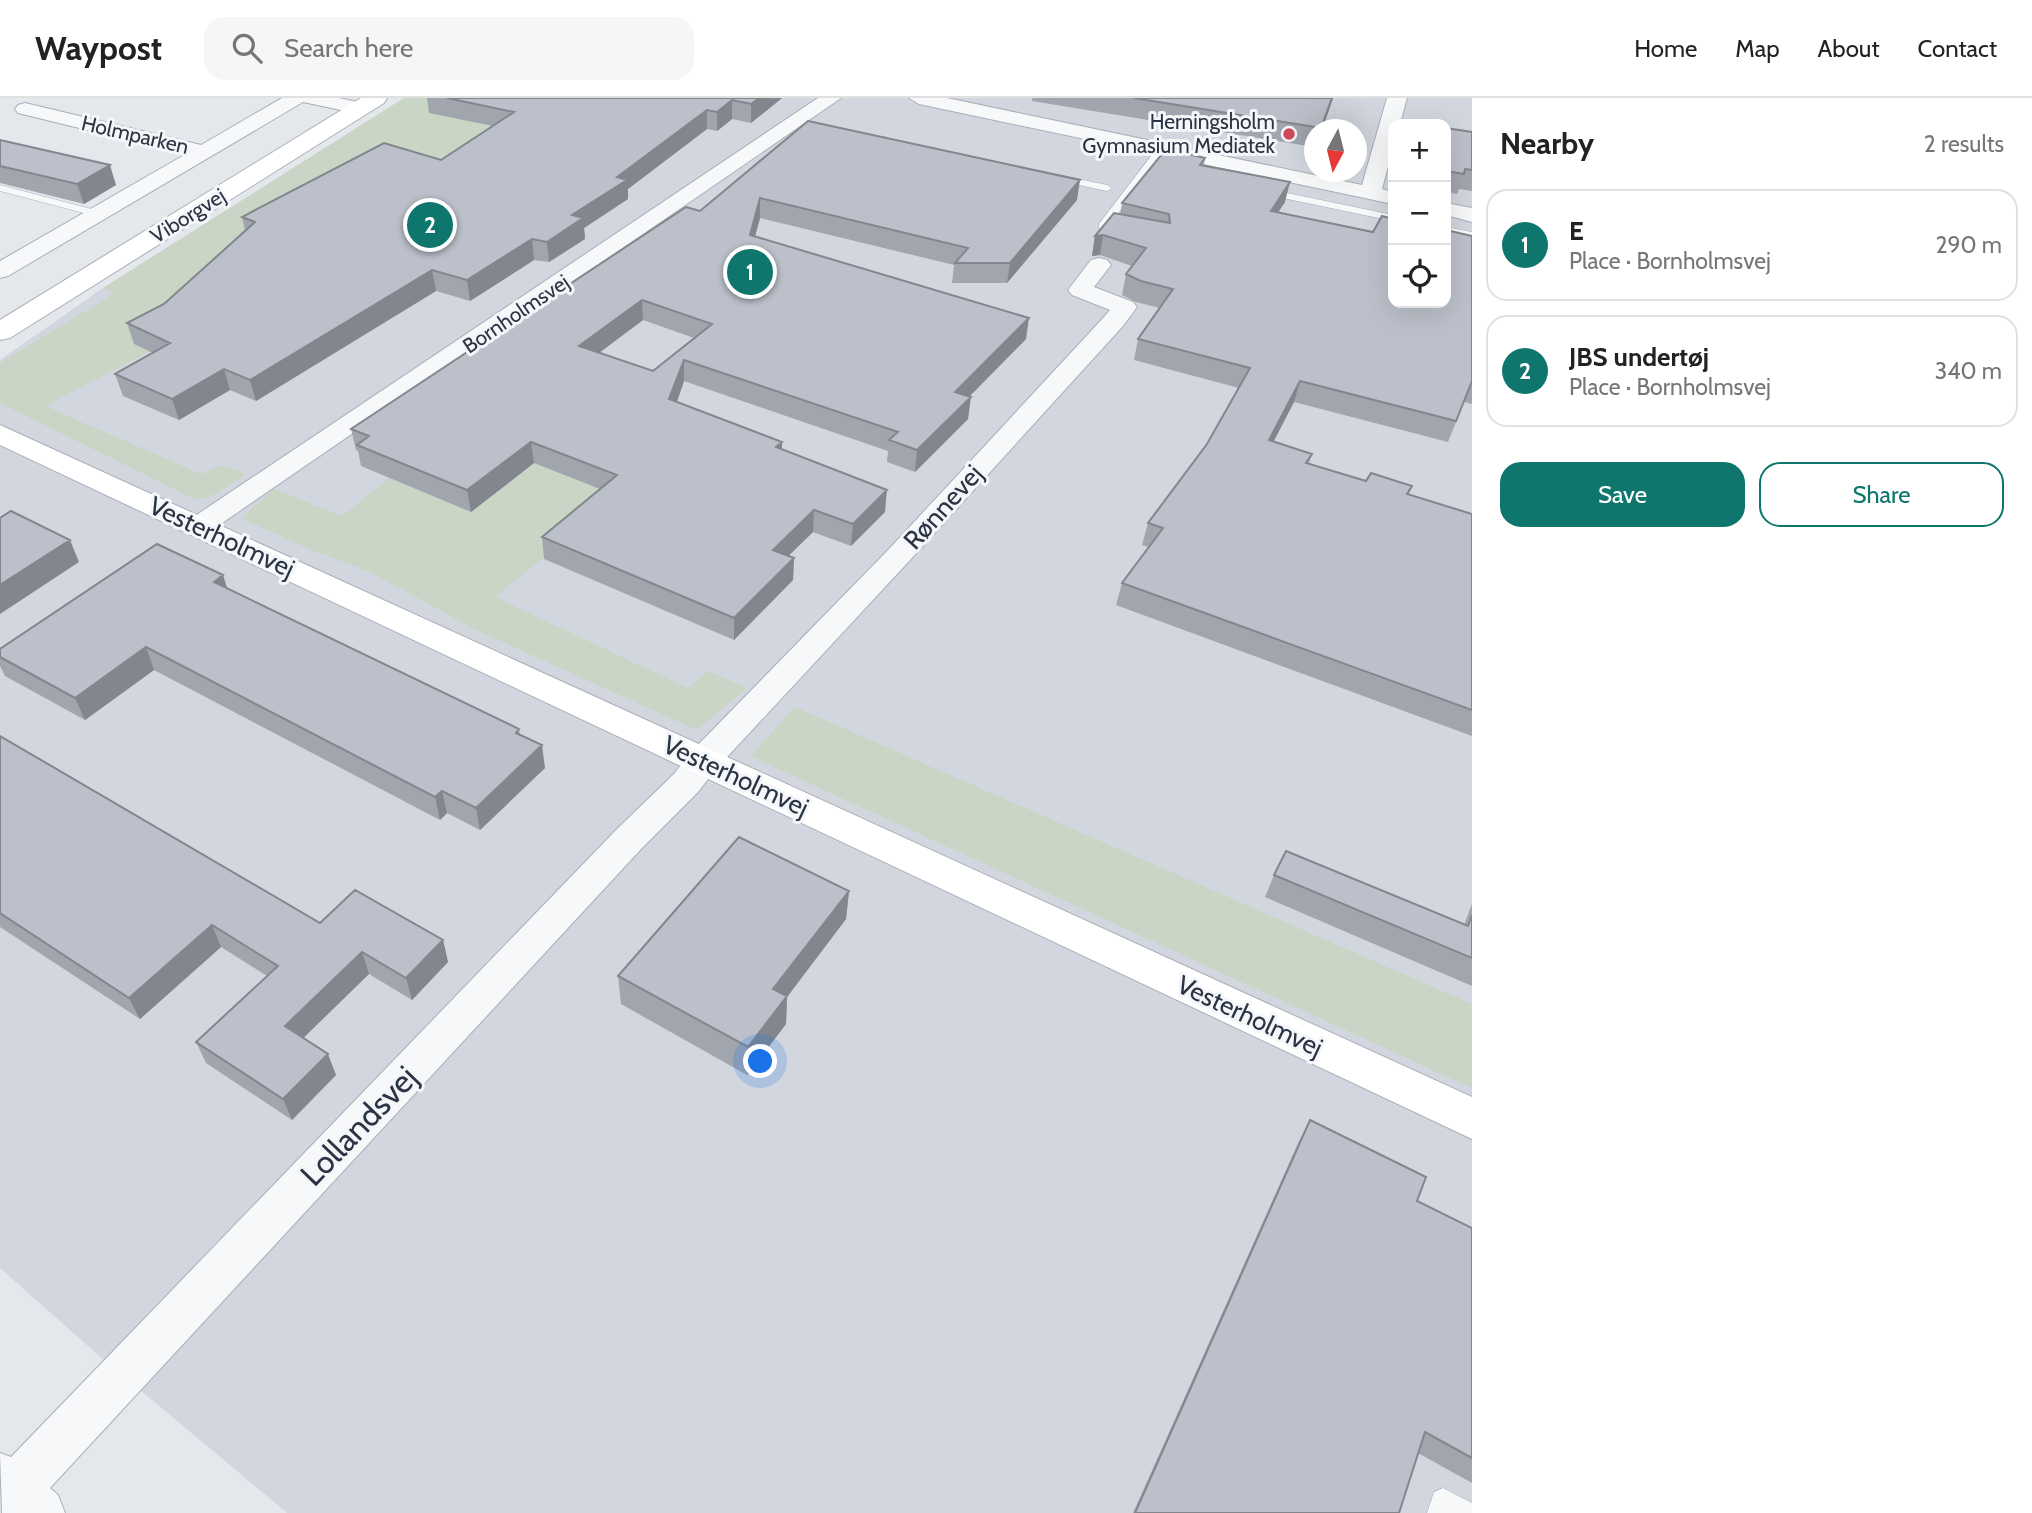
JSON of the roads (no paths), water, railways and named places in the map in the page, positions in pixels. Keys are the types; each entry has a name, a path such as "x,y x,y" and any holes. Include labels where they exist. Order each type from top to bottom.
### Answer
{"street":[{"name":"Holmparken","path":"0,271 296,98"},
{"path":"310,98 368,103"},
{"name":"Bornholmsvej","path":"199,526 623,242 831,98"},
{"path":"919,98 1162,149 1366,202 1388,199"},
{"path":"1366,202 1397,98"},
{"name":"Viborgvej","path":"0,332 368,103"},
{"name":"Holmparken","path":"25,109 204,152"},
{"path":"1451,210 1472,215"},
{"name":"Rønnevej","path":"703,761 901,553 1125,307 1080,290 1099,265"},
{"name":"Vesterholmvej","path":"0,434 1472,1119"},
{"name":"Lollandsvej","path":"18,1494 629,839 686,783 703,761"}],"lane":[{"path":"1137,234 1103,226 1162,149"},
{"path":"1041,174 1107,188"},
{"path":"0,188 99,214"},
{"path":"1254,189 1366,202 1388,215"},
{"path":"1451,231 1472,235"},
{"path":"1440,1513 1443,1500 1466,1513"}],"place":[{"name":"Herningsholm Gymnasium Mediatek","path":"1289,134"},
{"name":"JBS undertøj","path":"430,225"},
{"name":"E","path":"750,272"}]}
